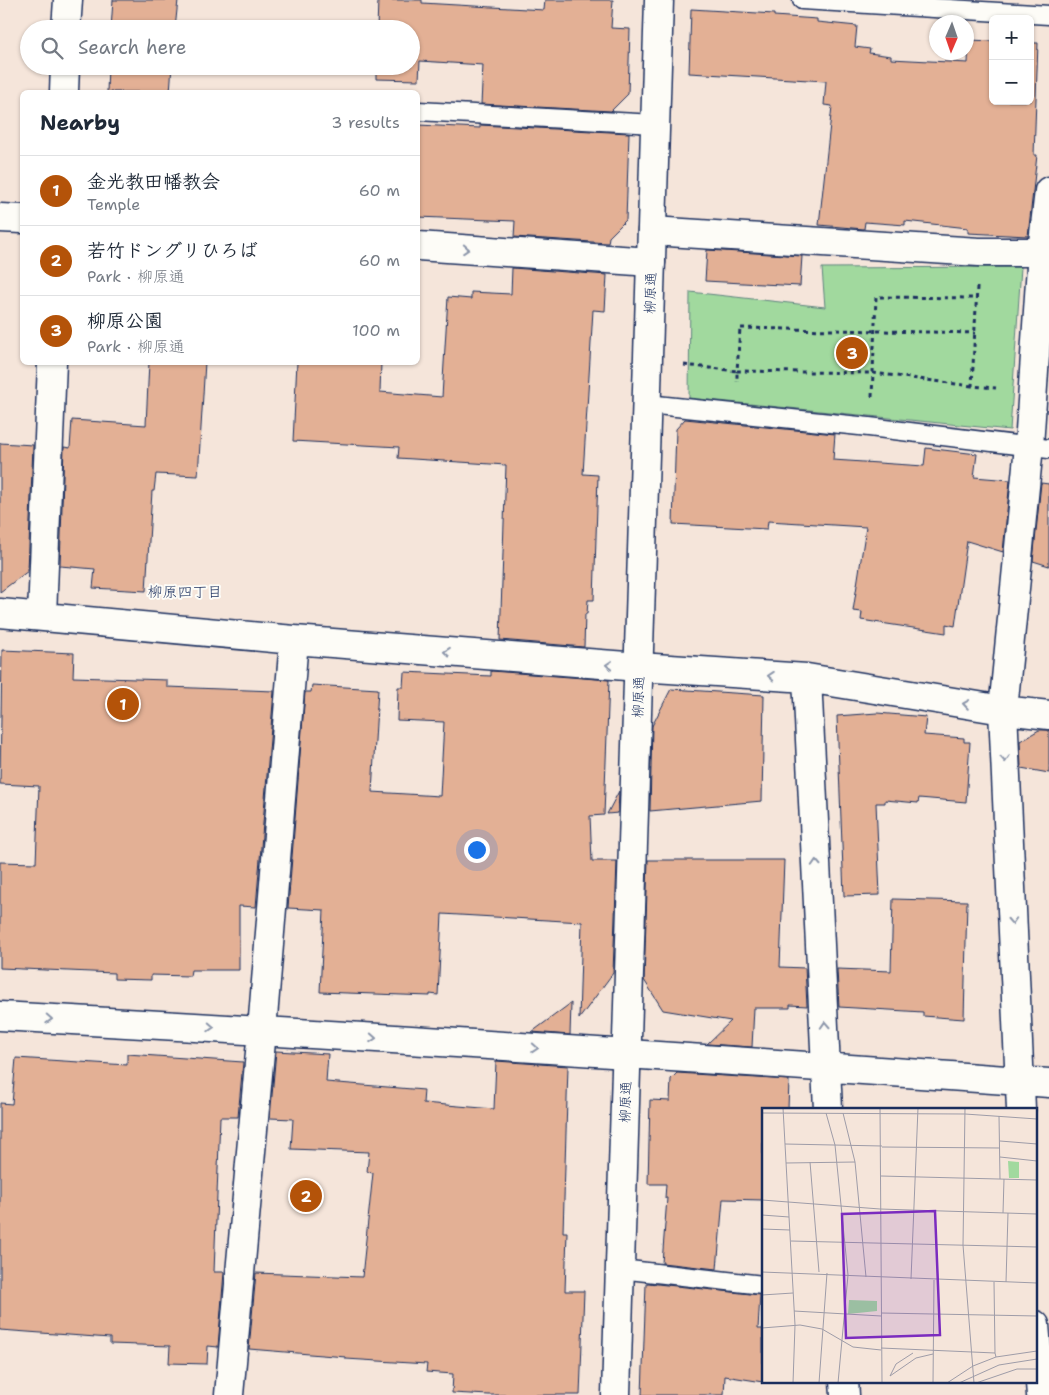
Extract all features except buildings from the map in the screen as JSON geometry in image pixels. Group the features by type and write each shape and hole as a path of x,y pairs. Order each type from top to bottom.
{"street":[{"path":"67,20 68,0"},
{"name":"柳原通","path":"616,1395 659,0"},
{"path":"64,90 65,75"},
{"path":"1021,1108 1003,710 1039,448 1034,391 1049,191"},
{"path":"0,218 20,219"},
{"path":"652,231 979,252 1045,252"},
{"path":"420,246 651,262"},
{"path":"42,616 52,365"},
{"path":"0,613 294,640 807,678 1003,710 1049,715"},
{"path":"229,1395 262,1030 294,640"},
{"path":"807,678 828,1108"},
{"path":"0,1016 262,1030 827,1066 1049,1083"},
{"path":"1036,1337 1041,1395"},
{"path":"844,1382 845,1395"}],"lane":[{"path":"802,0 1049,15"},
{"path":"420,111 656,124"},
{"path":"647,404 736,412 1039,448"},
{"path":"620,1269 762,1285"},
{"path":"1036,1316 1049,1317"}],"path":[{"path":"874,373 876,297 976,298"},
{"path":"972,386 975,318"},
{"path":"736,412 740,328 975,333"},
{"path":"648,361 737,371 874,373 972,386 1034,391"}],"green space":[{"path":"1021,267 1010,430 689,398 690,292 825,307 822,268"}],"place":[{"name":"柳原公園","path":"852,353"},
{"name":"金光教田幡教会","path":"123,704"},
{"name":"若竹ドングリひろば","path":"306,1196"}],"district":[{"name":"柳原四丁目","path":"185,592"}]}
